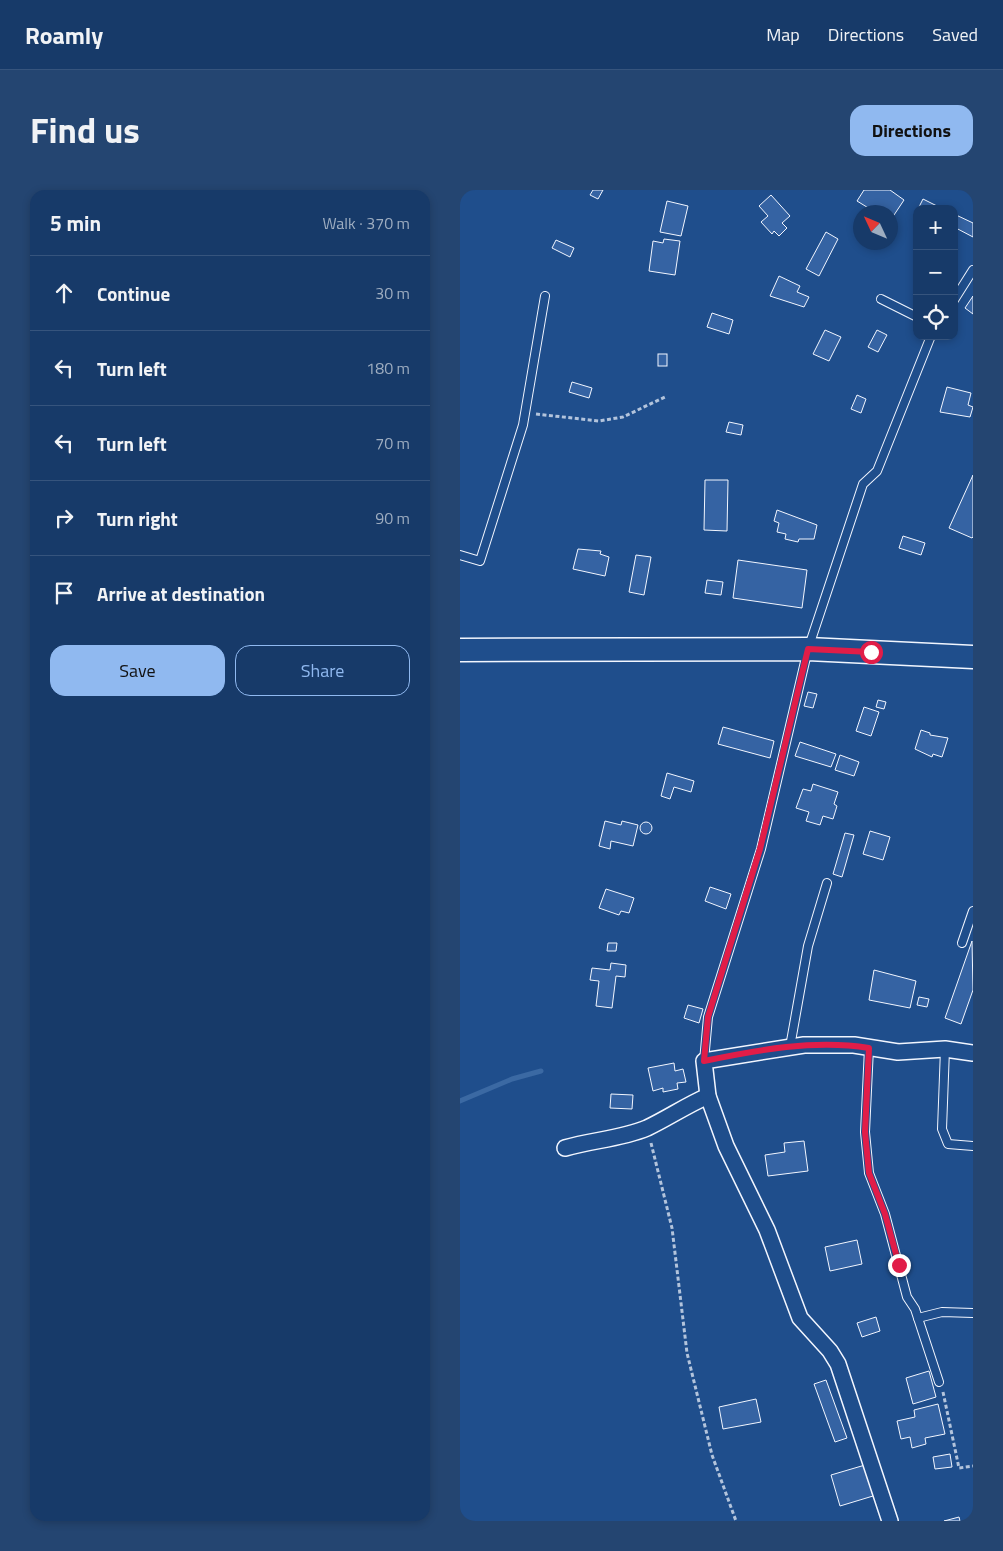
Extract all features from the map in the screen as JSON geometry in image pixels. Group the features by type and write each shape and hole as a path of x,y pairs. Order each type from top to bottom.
{"main road":[{"path":"460,650 808,649 973,657"}],"street":[{"path":"890,1521 838,1364 830,1351 800,1318 767,1230 726,1146 708,1096 704,1061 742,1053 804,1045 854,1045 898,1052 944,1049 973,1053"},
{"path":"565,1148 584,1142 618,1137 647,1128 684,1106 708,1096"}],"lane":[{"path":"957,295 973,270"},
{"path":"460,555 480,561 523,425 545,296"},
{"path":"881,299 913,315"},
{"path":"704,1061 708,1017 760,849 808,649 863,484 878,471 930,340"},
{"path":"790,1047 808,946 827,883"},
{"path":"962,943 973,911"},
{"path":"869,1048 865,1132 869,1173 885,1214 907,1297 915,1309 939,1382"},
{"path":"944,1049 942,1129 948,1144 973,1146"},
{"path":"918,1318 942,1312 973,1313"}],"path":[{"path":"525,412 562,418 600,421 623,417 667,396"},
{"path":"647,1128 672,1228 686,1353 712,1455 736,1521"},
{"path":"939,1382 947,1404 959,1468 973,1466"}],"building":[{"path":"593,190 603,190 598,199 590,195"},
{"path":"864,190 890,190 904,200 898,209 898,205 864,205 857,201"},
{"path":"771,195 790,216 782,223 787,228 779,236 774,231 772,234 761,222 768,216 759,206"},
{"path":"923,199 935,205 920,205"},
{"path":"667,201 688,206 681,236 660,232"},
{"path":"958,216 973,223 973,237 958,229"},
{"path":"826,232 838,239 819,276 806,269"},
{"path":"664,239 680,241 675,275 649,271 653,241 663,243"},
{"path":"556,240 574,248 570,257 552,248"},
{"path":"779,276 800,286 797,292 809,297 804,307 770,296"},
{"path":"973,296 973,314 965,308"},
{"path":"712,313 733,320 729,334 707,327"},
{"path":"825,330 841,337 829,361 813,354"},
{"path":"877,330 887,335 878,352 868,347"},
{"path":"658,354 667,354 667,366 658,366"},
{"path":"572,382 592,388 589,398 569,392"},
{"path":"947,387 971,393 968,405 973,407 970,417 940,412"},
{"path":"857,395 866,399 861,413 851,409"},
{"path":"729,422 743,425 741,435 726,432"},
{"path":"973,475 973,537 972,538 949,528"},
{"path":"705,480 728,480 727,531 704,530"},
{"path":"777,510 817,525 814,539 799,539 798,542 785,539 786,534 777,532 779,523 774,521"},
{"path":"903,536 925,543 921,555 899,548"},
{"path":"578,549 601,551 600,554 609,557 605,576 573,569"},
{"path":"636,555 651,557 644,595 629,592"},
{"path":"738,560 807,570 802,608 733,598"},
{"path":"707,580 723,582 721,595 705,593"},
{"path":"808,692 817,694 813,708 804,706"},
{"path":"878,700 886,702 884,709 876,707"},
{"path":"864,707 879,712 871,736 856,731"},
{"path":"723,727 774,741 770,758 718,744"},
{"path":"921,730 930,733 930,735 948,738 942,757 933,754 932,757 915,749"},
{"path":"800,742 836,754 831,767 795,756"},
{"path":"840,755 859,762 854,776 835,770"},
{"path":"667,773 694,781 691,792 674,787 670,799 661,796"},
{"path":"813,784 838,792 834,804 837,806 833,819 823,816 820,825 806,821 809,812 796,808 803,789 811,791"},
{"path":"605,821 621,825 622,821 638,825 633,846 611,841 610,849 599,846"},
{"path":"644,822 648,822 652,828 648,834 644,834 640,830 640,826"},
{"path":"870,831 890,837 883,860 863,854"},
{"path":"845,833 854,835 842,877 833,874"},
{"path":"710,887 731,894 726,909 705,901"},
{"path":"606,889 634,898 629,913 621,911 619,915 599,908"},
{"path":"972,941 973,990 961,1024 945,1018"},
{"path":"608,943 617,943 616,951 607,951"},
{"path":"611,963 626,965 625,977 616,976 612,1008 596,1006 599,981 590,980 592,968 610,970"},
{"path":"874,970 916,981 910,1008 869,1000"},
{"path":"919,997 929,999 927,1007 917,1005"},
{"path":"688,1005 703,1009 699,1023 684,1018"},
{"path":"674,1063 675,1071 683,1069 686,1082 677,1083 678,1089 663,1092 663,1088 653,1091 648,1068"},
{"path":"611,1094 633,1095 632,1109 610,1108"},
{"path":"804,1141 808,1171 768,1176 765,1155 785,1152 784,1143"},
{"path":"857,1240 862,1264 830,1271 825,1247"},
{"path":"876,1317 880,1331 862,1337 857,1323"},
{"path":"929,1371 936,1397 913,1404 906,1378"},
{"path":"826,1380 847,1438 835,1442 814,1384"},
{"path":"756,1399 761,1422 723,1429 719,1407"},
{"path":"938,1404 945,1434 925,1438 926,1444 912,1448 910,1437 901,1439 897,1421 915,1417 914,1410"},
{"path":"950,1454 952,1467 935,1469 933,1457"},
{"path":"865,1465 873,1496 840,1506 831,1475"},
{"path":"959,1517 960,1521 944,1521"}],"waterway":[{"path":"460,1101 512,1079 541,1071"}],"route":[{"path":"871,652 808,649 760,849 739,924 708,1017 704,1061 742,1053 804,1045 854,1045 869,1048 865,1132 869,1173 885,1214 899,1265"}]}
